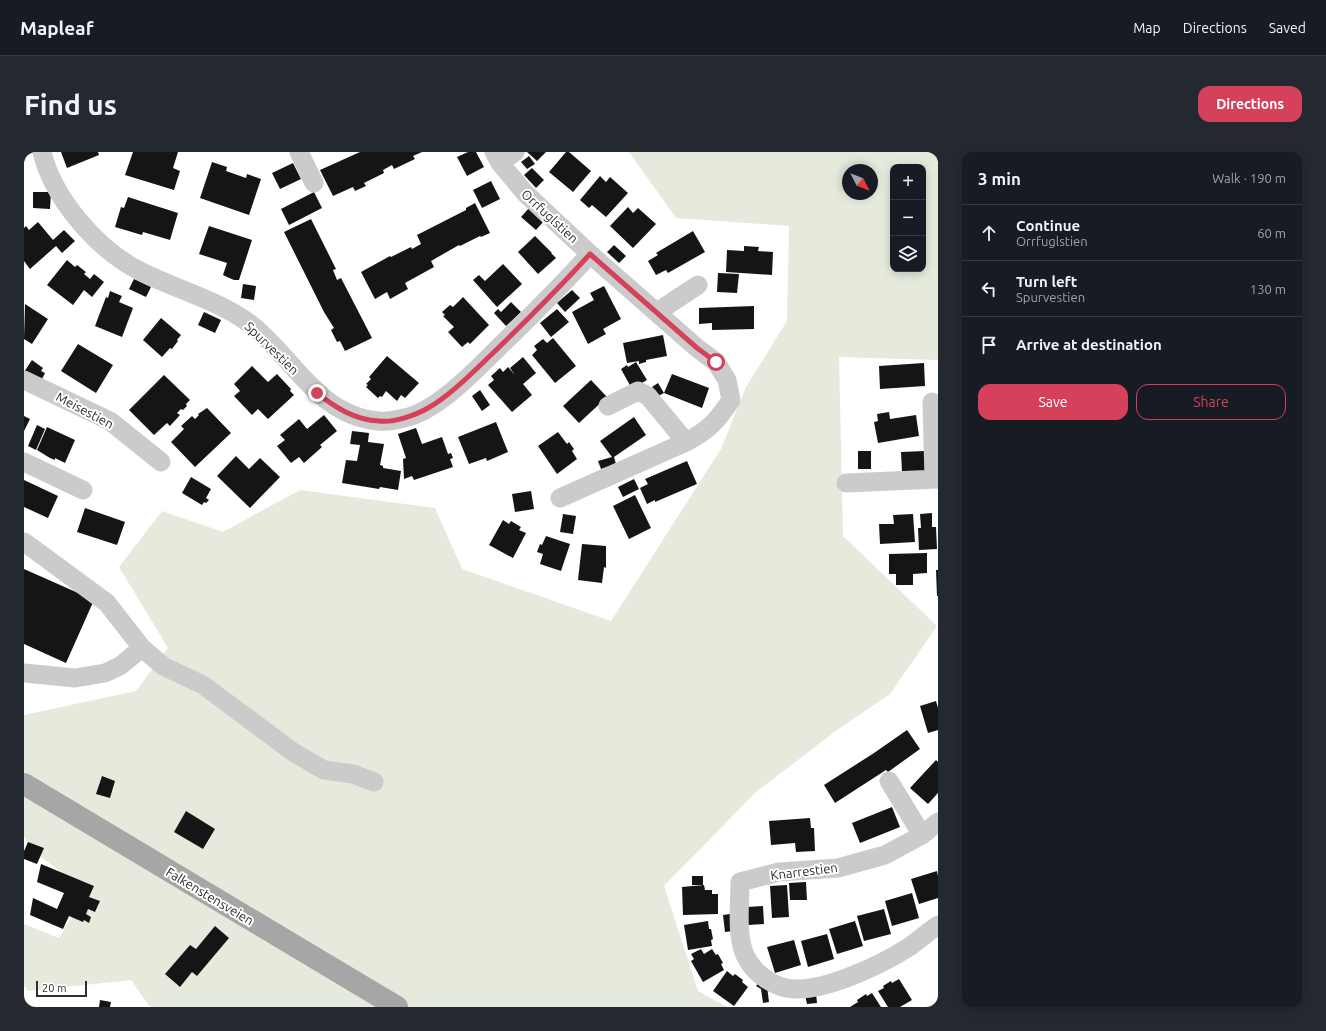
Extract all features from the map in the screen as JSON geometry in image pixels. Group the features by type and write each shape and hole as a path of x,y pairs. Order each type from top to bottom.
{"main road":[{"name":"Falkenstensveien","path":"24,784 397,1007"}],"street":[{"name":"Spurvestien","path":"42,152 45,164 68,209 108,250 137,270 231,312 250,324 317,393 337,408 356,417 381,422 407,418 429,408 447,394 477,368 545,302 590,254"},
{"path":"299,152 314,183"},
{"name":"Orrfuglstien","path":"503,156 525,193 590,254 697,348 716,362 727,380 731,400 721,416 704,432 686,442 560,498"},
{"path":"656,312 698,285"},
{"name":"Meisestien","path":"24,380 110,421 160,462"},
{"path":"608,406 638,391 648,396 686,442"},
{"path":"846,484 936,479 932,402"},
{"path":"24,462 83,490"},
{"path":"24,542 107,603 142,648 163,666 203,685 293,752 324,770 352,774 374,782"},
{"path":"24,673 76,678 105,673 120,666 142,648"},
{"path":"889,781 922,835"},
{"name":"Knarrestien","path":"938,822 922,835 885,855 859,863 838,868 779,872 740,882 741,943 745,955 755,969 778,986 794,989 810,988 838,981 876,965 908,947 938,925"}],"shaded area":[{"path":"629,152 938,152 938,360 839,357 843,536 937,626 890,694 837,730 755,793 664,886 698,991 727,1007 150,1007 131,980 28,991 24,986 24,924 59,938 87,892 32,850 24,836 24,715 136,691 168,648 119,567 162,511 223,532 300,490 435,508 462,569 611,621 721,449 746,387 787,321 789,226 676,218"}],"building":[{"path":"61,152 98,152 99,155 67,168"},
{"path":"133,152 178,152 173,168 180,171 174,190 125,175"},
{"path":"360,152 422,152 413,156 415,159 394,169 392,165 383,170 384,173 364,183 366,186 355,191 353,187 333,196 320,170"},
{"path":"468,152 476,152 484,167 467,176 457,157"},
{"path":"527,152 546,152 537,161"},
{"path":"566,152 569,152 591,171 573,192 549,172"},
{"path":"529,156 535,164 527,169 521,162"},
{"path":"212,162 227,167 226,171 246,178 247,174 261,179 249,215 200,198"},
{"path":"293,163 301,179 280,189 272,173"},
{"path":"532,168 544,180 536,188 524,175"},
{"path":"600,176 606,182 610,177 628,193 606,217 592,205 589,208 580,200"},
{"path":"491,181 500,199 482,208 473,190"},
{"path":"33,192 51,192 50,209 33,208"},
{"path":"314,192 322,208 289,225 281,209"},
{"path":"128,197 178,213 170,240 143,232 142,235 115,227 121,207 124,208"},
{"path":"475,203 490,233 481,237 480,236 460,246 459,245 431,261 434,267 405,283 408,289 390,299 387,292 375,299 361,272 390,256 391,257 411,247 412,249 421,244 417,235 466,210 466,208"},
{"path":"628,207 633,213 638,208 656,224 633,248 610,226"},
{"path":"529,208 544,221 536,230 521,217"},
{"path":"311,219 336,269 333,270 337,280 341,278 372,338 345,351 340,341 337,342 331,330 334,328 324,312 284,232"},
{"path":"38,222 53,240 64,230 75,241 62,253 56,246 30,269 24,261 24,228 26,226 29,230"},
{"path":"209,226 252,240 239,280 234,280 223,275 227,263 199,254"},
{"path":"693,231 705,252 668,273 666,270 656,275 648,261 658,255 656,253"},
{"path":"535,236 556,258 538,274 518,252"},
{"path":"614,245 626,256 619,263 607,252"},
{"path":"744,246 759,247 758,251 773,252 772,275 726,272 727,250 744,251"},
{"path":"67,260 75,267 77,265 86,272 84,274 90,279 94,274 104,282 92,297 84,290 73,305 47,285"},
{"path":"503,264 522,284 497,307 473,280 479,275 485,281"},
{"path":"718,273 739,274 737,293 717,292"},
{"path":"134,279 151,287 146,297 129,289"},
{"path":"243,284 256,286 254,300 241,298"},
{"path":"604,286 621,319 603,329 606,334 588,344 572,312 594,300 590,293"},
{"path":"572,290 580,298 565,312 557,303"},
{"path":"110,291 122,296 119,302 133,308 122,337 95,326 106,297 108,298"},
{"path":"463,297 489,325 470,344 468,342 462,347 448,332 454,327 443,316 445,315 442,312 450,305 453,307"},
{"path":"511,302 521,312 506,326 494,313 498,309 501,312"},
{"path":"25,304 48,319 32,344 24,339"},
{"path":"754,306 754,329 712,330 712,323 699,324 699,308"},
{"path":"557,309 569,322 551,337 540,323"},
{"path":"204,312 221,320 215,333 198,325"},
{"path":"161,318 181,335 172,349 170,348 162,357 143,340"},
{"path":"663,335 667,356 646,360 646,362 639,364 639,361 627,363 623,343"},
{"path":"553,338 576,366 555,383 532,355 537,350 534,346 543,339 547,343"},
{"path":"78,344 113,365 96,393 61,371"},
{"path":"387,356 419,383 405,398 401,395 397,401 386,391 382,397 380,396 378,398 366,387 368,385 366,384 371,379 369,377"},
{"path":"523,357 536,373 523,384 532,395 512,412 488,385 494,380 491,376 500,368 503,372 508,367 515,375 510,368"},
{"path":"32,360 43,368 41,371 45,373 41,381 24,372"},
{"path":"636,362 647,380 632,389 621,369"},
{"path":"924,363 925,386 880,389 879,366"},
{"path":"252,366 268,382 277,374 291,389 290,391 294,395 268,419 258,409 252,415 234,396 240,391 234,384"},
{"path":"672,374 709,388 702,408 664,393"},
{"path":"164,375 190,400 183,410 181,409 177,413 180,415 170,426 167,423 154,435 129,410"},
{"path":"591,380 607,397 579,423 563,406"},
{"path":"658,383 664,393 658,396 652,387"},
{"path":"480,390 490,405 482,411 472,396"},
{"path":"207,408 231,433 195,467 171,442 184,429 181,426 192,416 195,419 199,415 198,414"},
{"path":"889,412 890,419 916,415 919,436 878,443 874,422 878,421 877,414"},
{"path":"324,415 337,431 320,445 322,447 304,463 299,457 291,463 277,446 285,440 280,435 299,419 307,429"},
{"path":"24,416 30,419 24,431"},
{"path":"634,417 646,435 614,457 616,464 601,469 598,461 612,457 600,441"},
{"path":"496,422 508,452 487,461 486,458 469,464 458,437"},
{"path":"37,425 45,429 36,450 28,446"},
{"path":"47,427 75,440 65,463 55,458 55,460 50,458 37,450"},
{"path":"416,428 422,444 442,437 448,454 451,453 453,458 450,459 453,467 414,480 412,476 404,479 403,459 406,458 398,434"},
{"path":"352,431 369,433 368,442 384,444 380,465 383,466 383,468 401,471 398,490 380,487 379,489 342,483 346,460 357,461 360,445 350,444"},
{"path":"558,432 567,444 569,442 574,449 572,451 577,459 557,474 538,446"},
{"path":"858,451 871,451 871,469 858,469"},
{"path":"925,451 926,471 902,472 901,452"},
{"path":"236,456 249,469 260,458 280,477 250,508 217,476"},
{"path":"687,461 697,484 647,504 640,488 648,484 645,479"},
{"path":"191,477 211,489 206,498 209,500 206,503 204,502 202,505 182,493"},
{"path":"634,479 639,489 623,497 618,487"},
{"path":"24,480 58,496 48,518 24,507"},
{"path":"531,491 534,509 515,512 512,494"},
{"path":"635,495 651,528 629,539 613,506"},
{"path":"85,508 125,522 117,545 77,532"},
{"path":"932,513 932,527 936,527 937,549 919,550 918,528 921,528 920,514"},
{"path":"563,514 576,516 573,534 560,532"},
{"path":"913,514 915,542 880,544 879,524 894,524 893,515"},
{"path":"503,520 509,524 511,521 521,527 519,530 526,533 513,558 489,545"},
{"path":"546,536 570,544 561,571 540,564 543,554 537,552 540,544 542,545"},
{"path":"582,544 606,546 606,568 604,567 602,583 578,580"},
{"path":"927,553 927,573 913,574 913,585 896,585 896,574 889,574 889,554"},
{"path":"24,569 94,600 66,663 24,644"},
{"path":"936,570 938,570 938,596 937,596"},
{"path":"936,701 938,708 938,730 928,733 920,706"},
{"path":"907,730 920,749 888,772 886,770 835,803 824,785"},
{"path":"936,760 938,762 938,793 928,804 910,788"},
{"path":"102,776 115,781 110,798 96,794"},
{"path":"892,807 900,827 860,843 852,823"},
{"path":"186,811 215,829 203,849 174,832"},
{"path":"810,818 811,828 814,828 815,851 796,852 795,843 771,845 769,821"},
{"path":"28,842 44,848 37,864 24,859 24,851"},
{"path":"41,864 94,886 89,897 100,901 95,912 88,909 86,914 91,917 89,923 69,916 63,929 30,915 33,898 57,909 64,893 37,882"},
{"path":"937,871 938,898 919,904 911,879"},
{"path":"692,876 703,876 703,885 692,885"},
{"path":"806,882 807,900 790,900 789,883"},
{"path":"704,885 705,890 712,890 712,894 718,894 718,914 683,915 682,887"},
{"path":"787,885 789,917 772,918 770,886"},
{"path":"912,893 919,918 892,926 885,901"},
{"path":"763,906 764,924 748,925 747,907"},
{"path":"884,909 891,934 864,941 857,916"},
{"path":"730,914 733,931 725,932 723,915"},
{"path":"708,921 713,939 711,940 712,946 688,950 684,925"},
{"path":"855,921 863,946 837,954 829,929"},
{"path":"215,926 229,938 197,976 192,972 180,987 165,974 190,945 196,949"},
{"path":"827,934 834,959 808,967 801,941"},
{"path":"794,940 801,965 775,973 767,947"},
{"path":"701,949 704,954 712,949 716,955 718,954 723,963 721,964 724,970 703,982 691,961 694,959 691,954"},
{"path":"727,971 733,976 735,974 743,980 742,982 748,987 734,1006 713,991"},
{"path":"899,979 912,1000 900,1007 888,1007 878,991 884,988 883,986 891,981 892,983"},
{"path":"760,981 767,986 769,1002 763,1003 761,989 756,986"},
{"path":"816,993 817,1003 807,1004 805,995"},
{"path":"872,993 881,1007 850,1007 866,994 867,996"},
{"path":"100,1000 111,1002 110,1007 99,1007"}],"route":[{"path":"317,393 337,408 356,417 381,422 407,418 429,408 477,368 545,302 590,254 697,348 716,362"}]}
